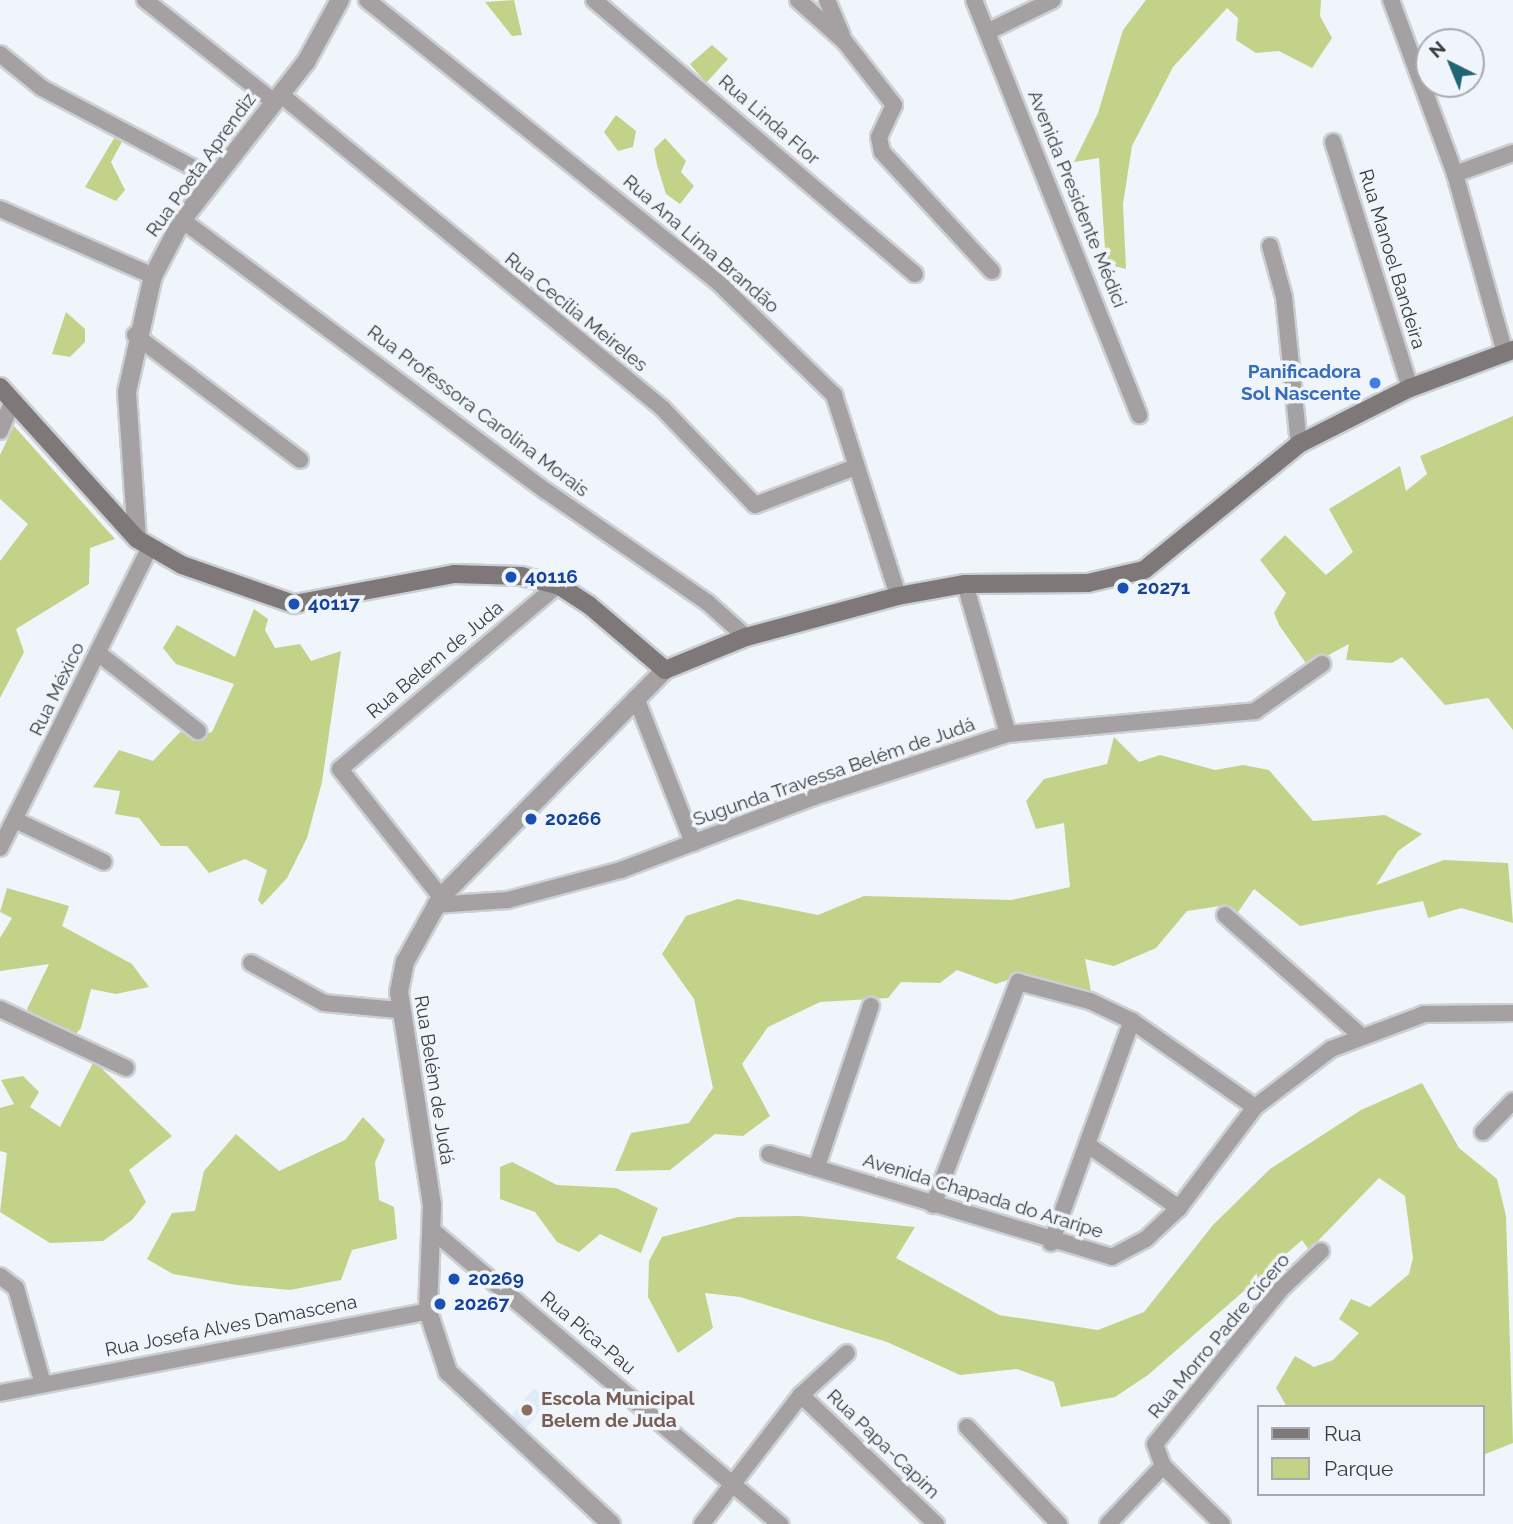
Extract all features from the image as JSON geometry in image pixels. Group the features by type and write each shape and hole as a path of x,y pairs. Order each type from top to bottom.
{"main road":[{"path":"0,387 143,543 214,579 294,604 454,573 493,573 558,585 665,670 746,637 898,596 965,584 1088,583 1144,570 1299,444 1410,388 1509,351"}],"street":[{"name":"Rua Cecília Meireles","path":"145,0 276,97 663,409 755,505 853,468"},
{"name":"Rua Poeta Aprendiz","path":"143,543 127,421 135,335 153,276 182,220 331,25 340,0"},
{"name":"Rua Ana Lima Brandão","path":"367,0 517,115 803,362 843,409 853,468 898,596"},
{"name":"Rua Linda Flor","path":"594,0 915,274"},
{"path":"797,0 845,42 895,109 879,137 883,152 992,271"},
{"path":"827,0 845,42"},
{"name":"Avenida Presidente Médici","path":"974,0 1139,415"},
{"path":"986,32 1053,0"},
{"path":"1391,0 1454,174 1509,351"},
{"path":"0,54 41,88 214,178"},
{"name":"Rua Manoel Bandeira","path":"1333,142 1410,388"},
{"path":"1454,174 1513,153"},
{"path":"0,209 153,276"},
{"name":"Rua Professora Carolina Morais","path":"182,220 546,491 707,602 746,637"},
{"path":"1270,246 1284,297 1299,444"},
{"path":"135,335 300,460"},
{"path":"0,431 12,403"},
{"name":"Rua México","path":"0,848 98,653 143,543"},
{"path":"965,584 1008,734"},
{"name":"Rua Belem de Juda","path":"438,901 340,769 558,585"},
{"path":"98,653 198,731"},
{"name":"Sugunda Travessa Belém de Judá","path":"438,901 519,897 693,843 1008,734 1240,715 1322,664"},
{"name":"Rua Belém de Judá","path":"611,1524 455,1383 428,1311 432,1230 398,1010 405,962 438,901 665,670"},
{"path":"636,698 693,843"},
{"path":"15,820 104,862"},
{"path":"1225,915 1360,1035"},
{"path":"251,963 324,1003 398,1010"},
{"path":"933,1205 1009,995 1018,982 1031,982 1132,1021 1255,1107"},
{"path":"817,1166 871,1006"},
{"path":"0,1009 126,1068"},
{"name":"Avenida Chapada do Araripe","path":"769,1154 817,1166 1051,1243 1120,1254 1179,1208 1255,1107 1331,1049 1360,1035 1424,1014 1513,1013"},
{"path":"1051,1243 1132,1021"},
{"path":"1483,1132 1513,1101"},
{"path":"1088,1145 1179,1208"},
{"name":"Rua Pica-Pau","path":"432,1230 780,1524"},
{"name":"Rua Morro Padre Cícero","path":"1163,1466 1155,1451 1281,1289 1321,1251"},
{"path":"0,1276 16,1288 43,1384"},
{"name":"Rua Josefa Alves Damascena","path":"0,1392 428,1311"},
{"name":"Rua Papa-Capim","path":"702,1524 731,1482 801,1395 847,1353"},
{"name":"Rua Papa-Capim","path":"801,1395 936,1524"},
{"path":"968,1427 1059,1524"},
{"path":"1108,1524 1163,1466 1222,1524"}],"shaded area":[{"name":"Escola Municipal Belem de Juda","path":"534,1388 549,1400 521,1434 506,1422"}],"green space":[{"path":"514,0 522,35 512,36 485,2"},
{"path":"1146,0 1321,0 1320,16 1332,38 1312,68 1279,51 1256,53 1236,40 1238,18 1227,8 1173,67 1132,146 1123,204 1126,269 1106,264 1099,158 1074,162 1098,113 1123,30"},
{"path":"712,45 728,59 706,83 690,64"},
{"path":"616,115 636,131 633,147 618,151 604,132"},
{"path":"119,130 143,141 122,142 111,162 125,190 116,201 85,187"},
{"path":"665,138 686,161 681,172 694,186 680,204 666,194 657,165 654,149"},
{"path":"66,312 85,329 85,342 70,357 52,354"},
{"path":"1513,416 1513,730 1488,698 1445,705 1402,657 1392,663 1346,660 1349,644 1308,666 1279,625 1274,613 1286,593 1260,560 1285,535 1326,575 1353,552 1329,509 1400,466 1406,491 1427,474 1420,456"},
{"path":"14,426 115,539 90,548 89,584 16,629 24,652 0,698 0,561 28,524 0,499 0,455"},
{"path":"254,609 268,619 265,630 275,648 300,644 311,661 341,651 322,782 307,838 287,878 262,905 258,900 267,870 245,859 209,873 187,846 161,846 139,818 115,814 120,791 93,787 119,750 153,761 180,732 193,737 212,732 234,684 176,664 163,648 177,625 235,657"},
{"path":"1114,737 1139,762 1160,755 1215,770 1243,765 1269,770 1313,821 1385,815 1422,834 1398,851 1376,885 1444,860 1508,863 1513,923 1461,908 1428,918 1423,901 1300,926 1254,889 1236,915 1220,906 1187,911 1156,948 1114,966 1085,959 1091,991 1019,976 996,984 957,970 940,983 901,982 888,998 820,1002 768,1027 742,1064 770,1116 743,1136 715,1134 670,1170 615,1171 631,1133 689,1123 713,1088 694,999 662,954 686,916 738,899 818,915 864,896 1011,900 1070,887 1064,823 1036,829 1026,801 1044,779 1107,764"},
{"path":"7,888 69,906 62,926 132,964 149,987 116,994 91,989 81,1028 63,1048 27,1009 49,964 0,971 0,938 12,918 0,912"},
{"path":"94,1061 172,1136 129,1170 146,1202 132,1220 103,1241 50,1243 0,1212 7,1153 0,1151 0,1108 14,1104 1,1080 23,1076 39,1092 30,1107 60,1127"},
{"path":"1422,1083 1459,1148 1497,1179 1506,1216 1513,1443 1485,1454 1485,1405 1286,1405 1276,1388 1295,1356 1314,1367 1333,1360 1359,1333 1339,1319 1351,1299 1370,1307 1409,1274 1413,1258 1405,1196 1379,1178 1309,1250 1302,1240 1148,1375 1115,1397 1061,1407 1054,1382 1017,1369 960,1375 887,1342 740,1297 705,1293 713,1328 678,1353 648,1297 649,1261 662,1237 738,1217 800,1216 915,1227 896,1258 999,1315 1098,1330 1144,1312 1213,1225 1270,1169 1361,1110"},
{"path":"363,1117 385,1140 375,1162 379,1200 394,1207 397,1239 352,1250 341,1280 290,1290 237,1285 173,1274 147,1259 172,1213 195,1211 204,1171 236,1134 279,1171 345,1140"},
{"path":"512,1162 557,1185 616,1188 658,1208 641,1253 600,1234 579,1252 557,1242 535,1212 500,1199 500,1167"}],"place":[{"name":"Panificadora Sol Nascente","path":"1375,383"},
{"name":"40116","path":"511,577"},
{"name":"20271","path":"1123,588"},
{"name":"40117","path":"294,604"},
{"name":"20266","path":"531,819"},
{"name":"20269","path":"454,1279"},
{"name":"20267","path":"440,1304"},
{"name":"Escola Municipal Belem de Juda","path":"527,1410"}]}
